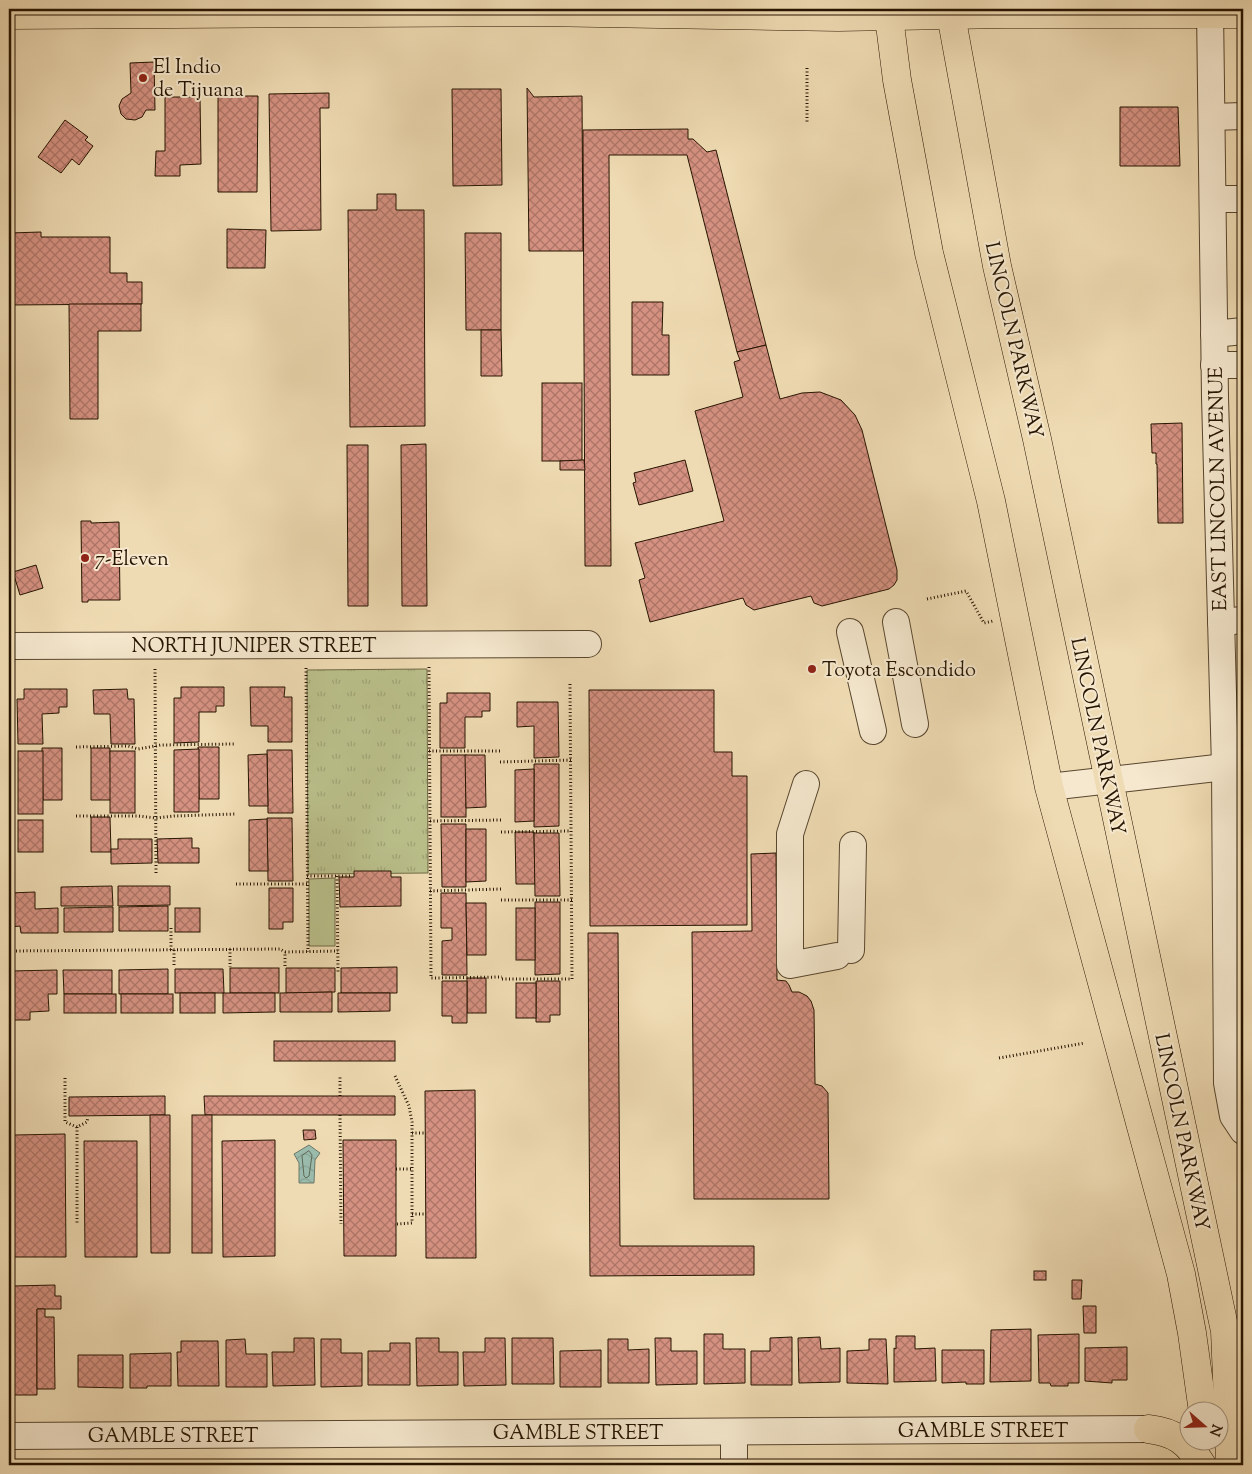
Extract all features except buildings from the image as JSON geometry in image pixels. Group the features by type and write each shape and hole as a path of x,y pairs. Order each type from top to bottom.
{"main road":[{"path":"9,15 424,11 1210,12 1243,14"},
{"name":"LINCOLN PARKWAY","path":"950,12 997,266 1037,439 1225,1331 1229,1465"},
{"name":"LINCOLN PARKWAY","path":"888,13 897,80 929,253 991,500 1050,787 1181,1274 1202,1402"},
{"path":"1148,1429 1161,1430 1181,1440 1188,1445 1202,1465"},
{"path":"1206,1452 1208,1465"}],"street":[{"name":"EAST LINCOLN AVENUE","path":"1210,12 1214,199 1214,365 1232,621 1225,767 1227,1082 1233,1116 1243,1131"},
{"path":"1212,117 1243,116"},
{"path":"1214,199 1243,199"},
{"path":"1214,334 1243,331"},
{"path":"1214,365 1243,365"},
{"path":"896,622 915,724"},
{"path":"850,632 873,731"},
{"name":"NORTH JUNIPER STREET","path":"9,646 588,644"},
{"path":"1050,787 1225,767"},
{"path":"806,784 790,834 790,965 844,953 853,845"},
{"name":"GAMBLE STREET","path":"9,1436 1148,1429"},
{"path":"734,1432 734,1465"}],"path":[{"path":"807,68 807,122"},
{"path":"927,599 966,591 984,622 993,621"},
{"path":"429,666 431,978 572,979 570,683"},
{"path":"306,667 308,952"},
{"path":"155,668 156,874"},
{"path":"76,748 128,746 138,749 156,746 234,744"},
{"path":"429,752 500,750"},
{"path":"500,762 571,760"},
{"path":"9,814 15,814"},
{"path":"76,816 138,816 156,818 235,814"},
{"path":"430,821 500,820"},
{"path":"501,832 571,831"},
{"path":"307,876 352,876"},
{"path":"337,876 338,972"},
{"path":"236,884 307,884"},
{"path":"430,891 501,889"},
{"path":"501,900 572,900"},
{"path":"171,927 174,966"},
{"path":"230,949 230,967"},
{"path":"9,951 280,949 285,952 338,951"},
{"path":"285,952 285,966"},
{"path":"999,1058 1085,1043"},
{"path":"340,1076 340,1096"},
{"path":"395,1076 409,1106 412,1133 412,1223 396,1224"},
{"path":"65,1078 65,1122 77,1128"},
{"path":"340,1115 341,1224"},
{"path":"77,1128 87,1122 88,1117"},
{"path":"77,1128 77,1225"},
{"path":"412,1133 426,1133"},
{"path":"9,1167 14,1167"},
{"path":"396,1169 412,1169"},
{"path":"412,1214 426,1214"},
{"path":"9,1224 14,1224"}],"green space":[{"path":"427,669 428,873 308,874 307,670"},
{"path":"335,878 335,946 309,946 309,879"}],"water":[{"path":"309,1145 320,1153 315,1160 314,1183 299,1183 299,1163 294,1154"}],"place":[{"name":"El Indio de Tijuana","path":"143,78"},
{"name":"7-Eleven","path":"85,558"},
{"name":"Toyota Escondido","path":"812,669"}]}
